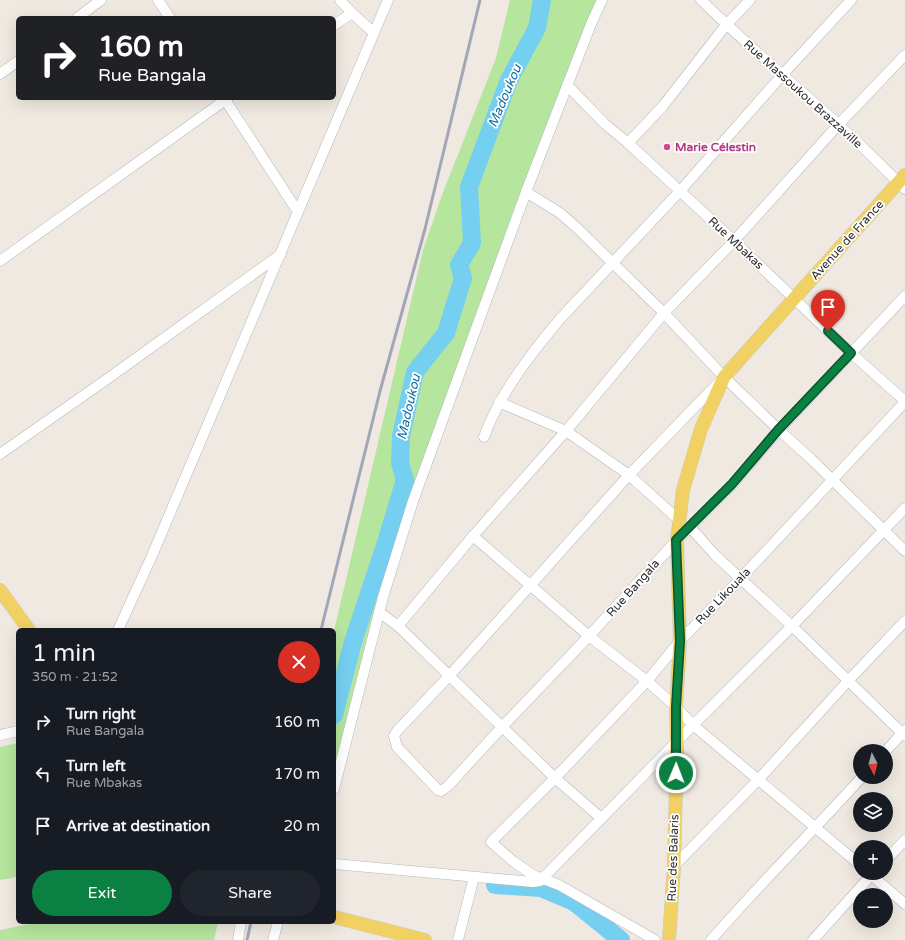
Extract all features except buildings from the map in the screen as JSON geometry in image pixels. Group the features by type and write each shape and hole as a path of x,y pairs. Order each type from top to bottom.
{"main road":[{"name":"Avenue de France","path":"724,377 794,298 903,182"},
{"name":"Rue des Balaris","path":"670,940 674,866 677,742 676,707 680,641 676,540 683,490 701,429 724,377"},
{"path":"0,590 28,628"},
{"path":"336,918 425,940"}],"street":[{"path":"80,16 101,0"},
{"path":"158,0 169,16"},
{"path":"340,0 352,14 374,33"},
{"path":"119,628 151,558 388,0"},
{"path":"336,781 379,612 418,487 526,192 567,85 602,0"},
{"name":"Rue Massoukou Brazzaville","path":"701,0 755,52 783,74 903,182"},
{"path":"628,143 662,106 726,24 750,0"},
{"path":"484,437 492,415 544,338 680,191 783,74 851,0"},
{"path":"336,25 352,14"},
{"path":"398,626 473,536 566,431 664,313 734,241 838,125 905,55"},
{"path":"0,74 16,62"},
{"name":"Rue Mbakas","path":"567,85 605,124 680,191 851,353 905,401"},
{"path":"0,261 224,100"},
{"path":"226,100 298,212"},
{"path":"526,192 560,213 664,313 724,377 778,430 810,458 905,551"},
{"path":"0,454 281,254"},
{"name":"Rue Bangala","path":"450,675 394,736 397,747 434,787 441,791 448,786 503,726 590,636 676,540 732,484 778,430 905,296"},
{"path":"450,675 628,475 724,377"},
{"name":"Rue Likouala","path":"542,879 526,870 491,842 555,778 647,680 680,641 741,578 905,401"},
{"path":"500,402 566,431 628,475 679,520"},
{"path":"336,864 533,882 540,881 792,626 905,508"},
{"path":"690,527 716,556 904,733 893,744"},
{"path":"473,536 590,636 647,680 693,725 853,859"},
{"path":"379,612 398,626 555,778 601,818"},
{"path":"674,866 758,780 905,621"},
{"path":"0,735 16,731"},
{"path":"711,940 751,895 815,829 856,784"},
{"path":"893,853 905,840"},
{"path":"458,940 474,877"},
{"path":"542,879 559,885 655,940"},
{"path":"813,940 866,880"},
{"path":"878,880 905,904"},
{"path":"238,940 241,924"},
{"path":"273,940 277,924"}],"green space":[{"path":"510,0 600,0 401,538 336,776 336,628 335,628 423,250 442,195 496,58"},
{"path":"16,743 16,877 0,880 0,747"},
{"path":"29,924 218,924 214,940 0,940 0,930"}],"waterway":[{"name":"Madoukou","path":"336,707 353,642 405,480 400,463 401,436 415,372 446,333 463,278 459,265 472,243 469,187 509,80 537,28 542,0"},
{"name":"Madoukou","path":"495,885 541,888 574,902 621,940"}],"railway":[{"path":"321,628 380,391 425,229 480,0"},
{"path":"247,940 251,924"}],"place":[{"name":"Marie Célestin","path":"667,147"}],"route":[{"path":"676,773 676,707 680,641 676,540 732,484 778,430 851,353 828,331"}]}
